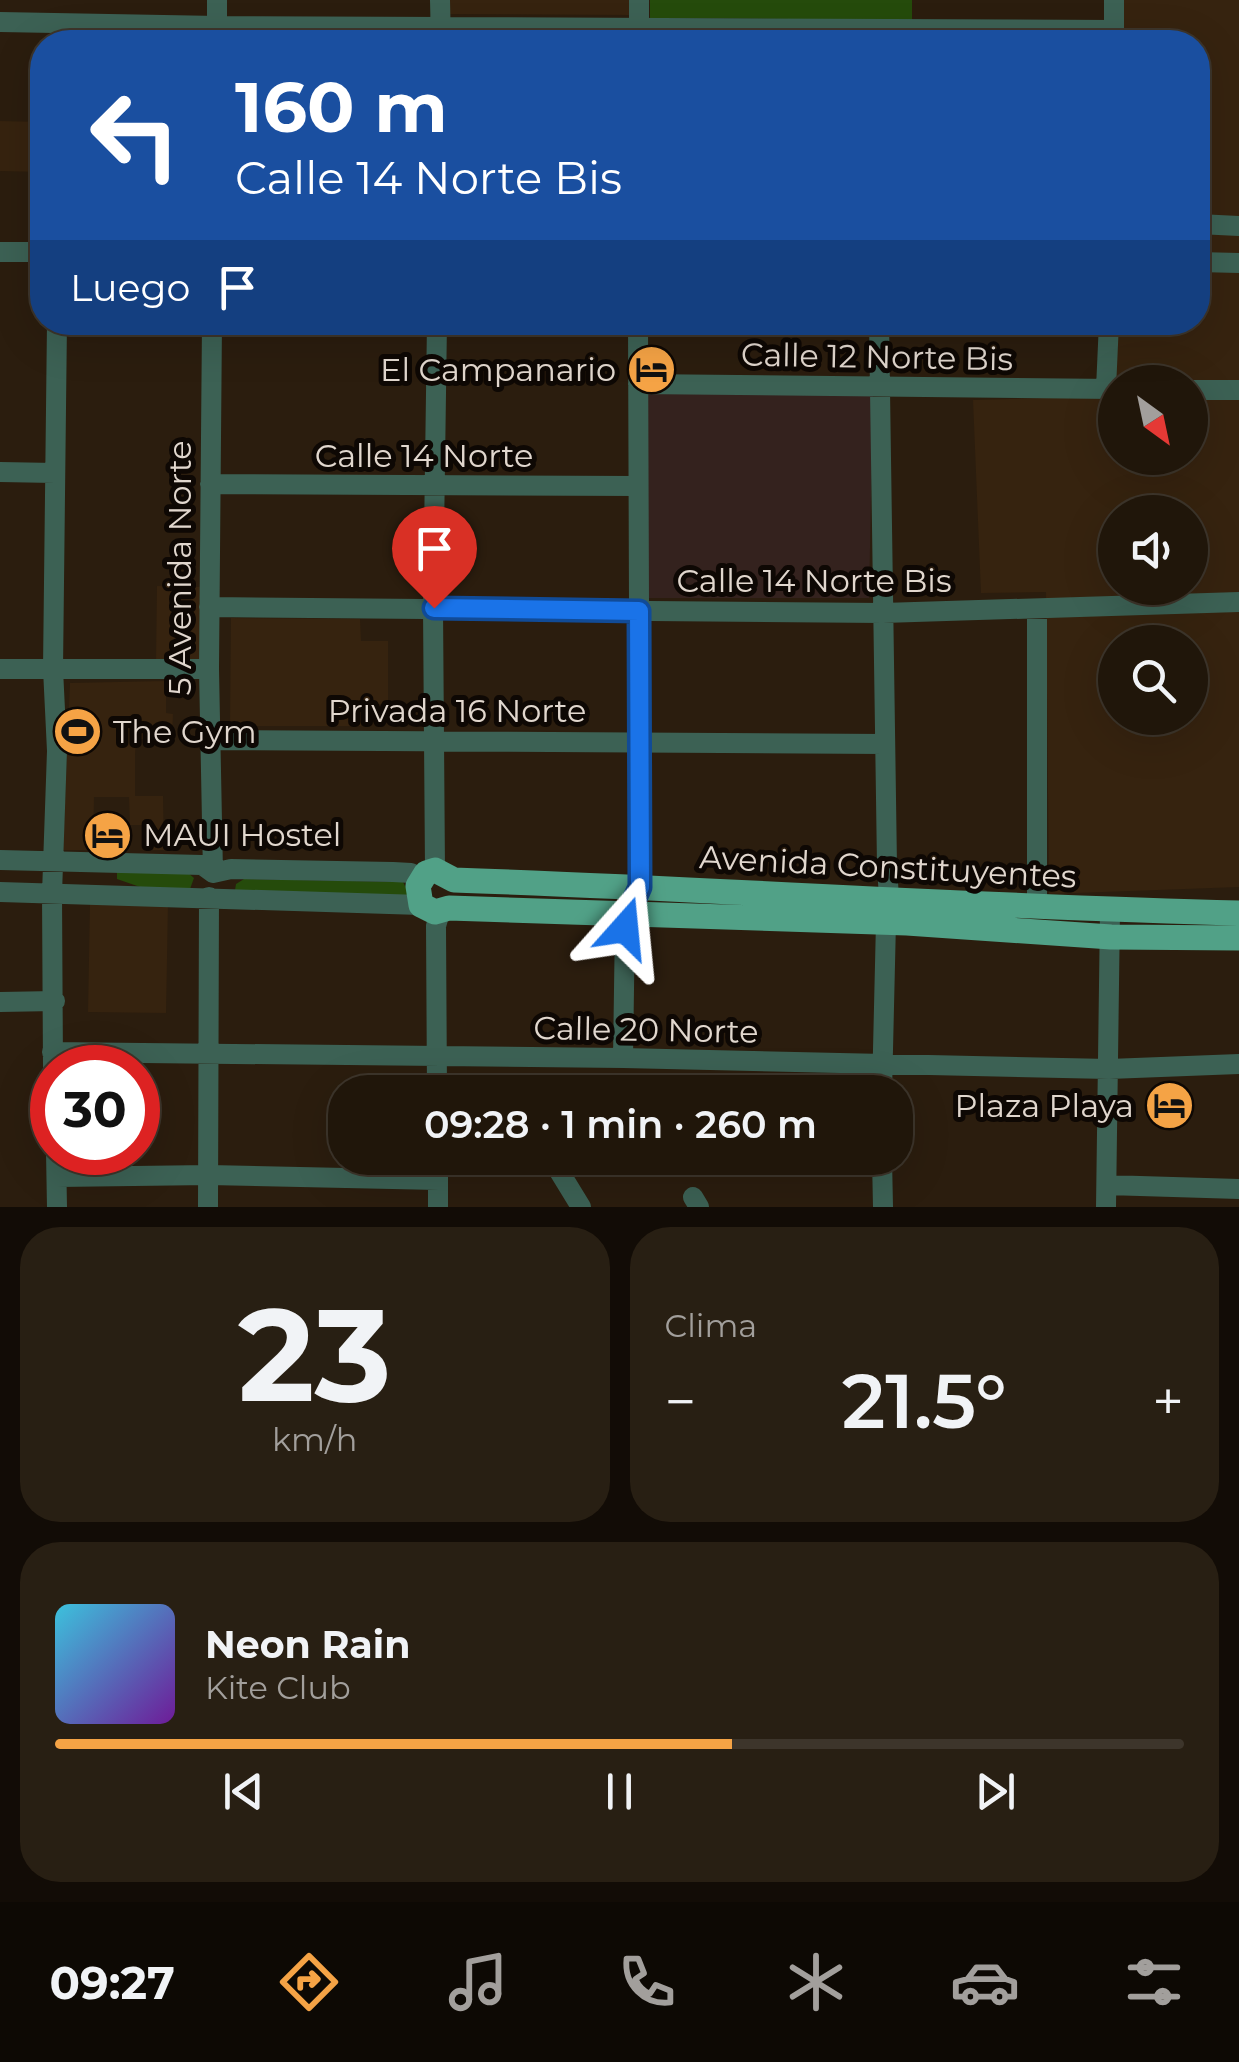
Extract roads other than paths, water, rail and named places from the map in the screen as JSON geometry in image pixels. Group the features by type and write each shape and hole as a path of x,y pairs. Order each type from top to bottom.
{"main road":[{"name":"Avenida Constituyentes","path":"428,874 454,880 640,887 888,910 1110,924 1239,938"},
{"path":"428,874 418,886 430,908"},
{"name":"Avenida Constituyentes","path":"430,908 628,914 1038,908 1110,924 1239,913"}],"street":[{"path":"218,0 218,30"},
{"path":"440,0 441,30"},
{"path":"639,0 639,30"},
{"path":"1114,0 1114,30"},
{"path":"0,22 45,30"},
{"path":"1210,225 1239,226"},
{"path":"0,252 30,252"},
{"path":"1210,262 1239,263"},
{"path":"53,1045 52,894 58,751 54,669 56,335"},
{"name":"5 Avenida Norte","path":"209,897 219,893 223,886 222,879 213,873 209,740 212,335"},
{"path":"428,874 436,742 437,335"},
{"path":"624,1058 625,920 640,887 638,335"},
{"path":"880,335 888,910 882,1075"},
{"path":"1109,335 1110,365"},
{"name":"Calle 12 Norte Bis","path":"638,384 1098,389"},
{"path":"1208,390 1239,390"},
{"path":"0,472 55,473"},
{"name":"Calle 14 Norte","path":"210,484 637,486"},
{"name":"Calle 14 Norte Bis","path":"209,607 883,613 1239,602"},
{"path":"1037,610 1038,908"},
{"path":"0,669 209,669"},
{"name":"Privada 16 Norte","path":"209,740 885,744"},
{"name":"Avenida Constituyentes","path":"0,860 202,866 213,873 231,868 428,874"},
{"name":"Avenida Constituyentes","path":"0,892 430,908"},
{"path":"208,1207 209,897"},
{"path":"430,908 436,926 429,1056 433,1075"},
{"path":"1106,1207 1110,924"},
{"path":"0,1002 55,1000"},
{"name":"Calle 20 Norte","path":"160,1056 624,1058 1109,1069 1239,1064"},
{"path":"57,1207 58,1177 209,1175 438,1180"},
{"path":"438,1175 438,1207"},
{"path":"561,1175 581,1207"},
{"path":"882,1175 882,1207"},
{"path":"1107,1185 1239,1189"}],"place":[{"name":"El Campanario","path":"651,370"},
{"name":"The Gym","path":"78,732"},
{"name":"MAUI Hostel","path":"108,835"},
{"name":"Plaza Playa","path":"1169,1106"}]}
